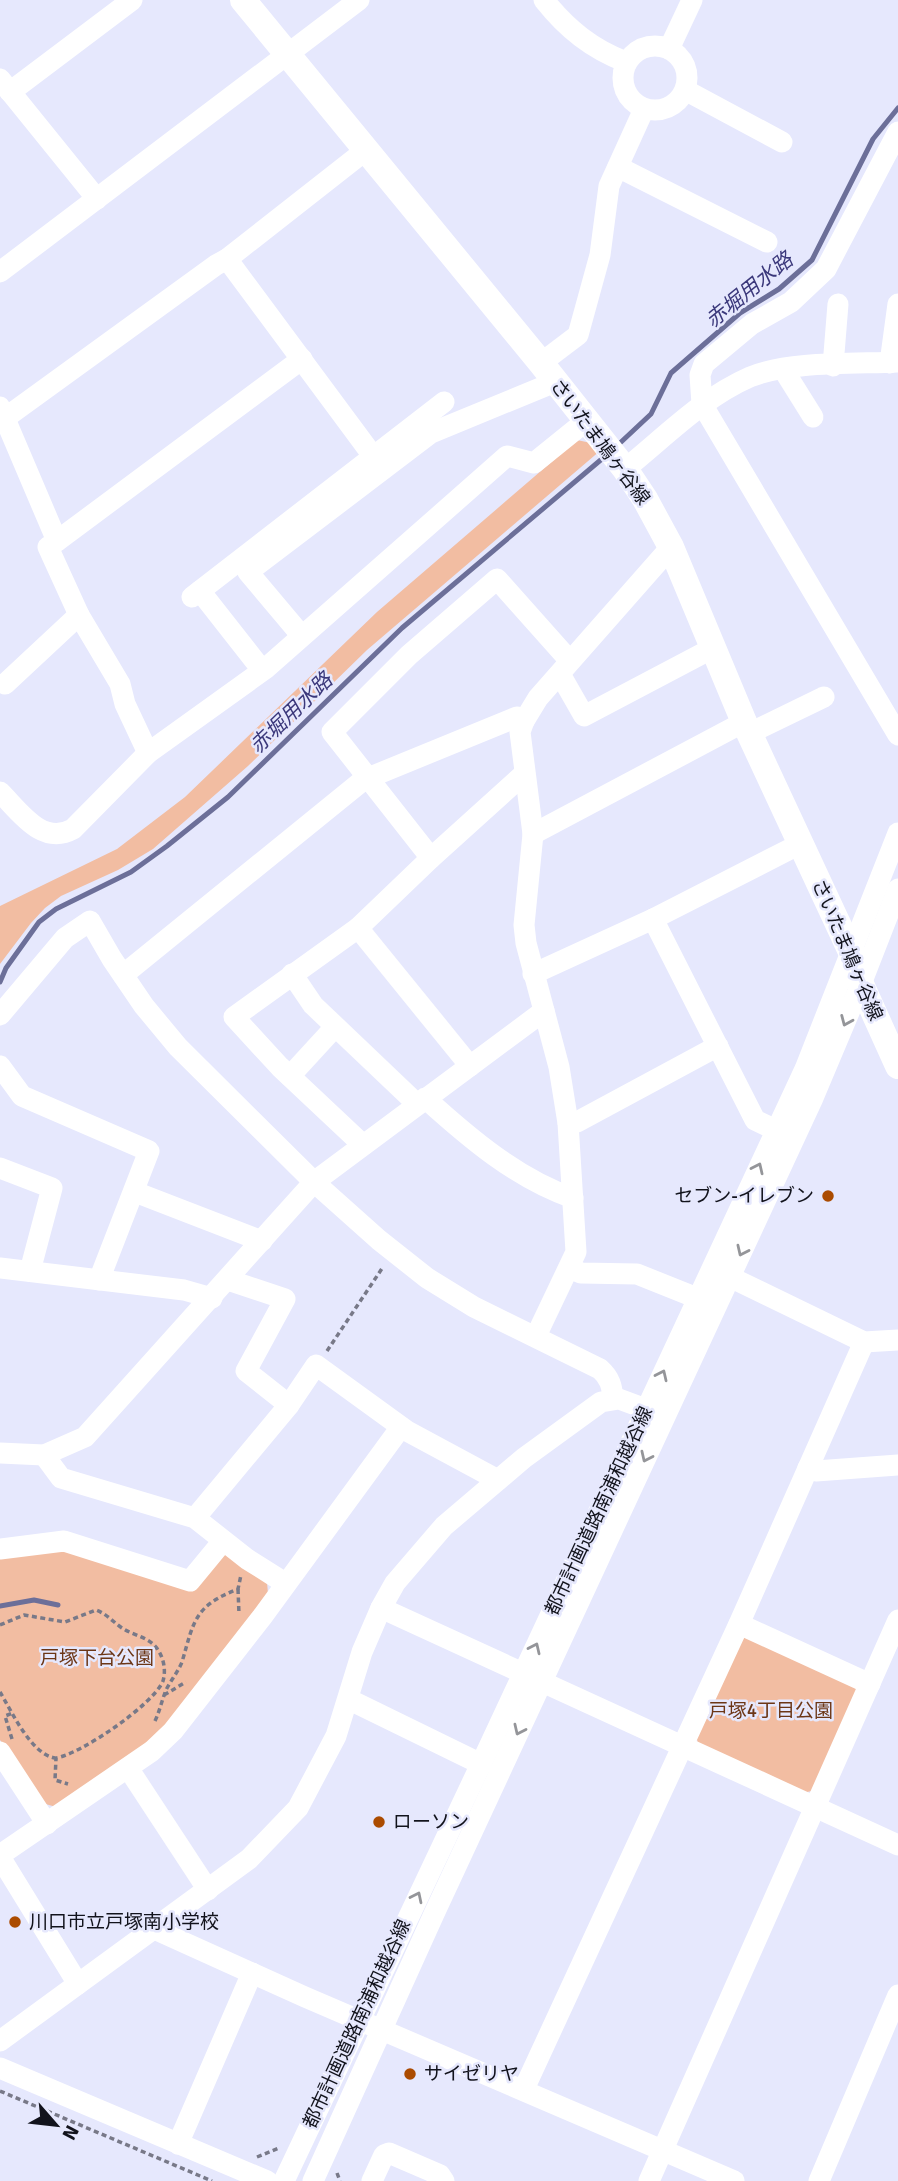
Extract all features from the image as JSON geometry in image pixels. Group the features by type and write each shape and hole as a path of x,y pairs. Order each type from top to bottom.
{"main road":[{"name":"さいたま鳩ヶ谷線","path":"243,0 625,469 671,547 747,727 852,954 861,984 895,1052"}],"street":[{"path":"97,198 5,85 132,0"},
{"path":"0,272 359,0"},
{"path":"544,0 575,34 626,62"},
{"path":"669,49 692,0"},
{"path":"661,46 669,49 685,66 685,90 675,103 668,107 644,109 631,100 623,86 623,69 626,62 645,47 661,46"},
{"path":"685,90 782,142"},
{"path":"301,635 248,572 430,433 548,373 578,335 600,255 608,189 644,109"},
{"path":"898,132 888,174 826,269 791,302 752,324 704,364 700,375 702,404 898,735"},
{"path":"57,541 2,413 227,259 366,150"},
{"path":"618,167 767,242"},
{"path":"227,259 373,456"},
{"path":"833,366 838,304"},
{"path":"625,469 702,404 751,377 783,369 894,362 898,304"},
{"path":"148,753 125,704 120,684 79,615 48,547 302,359"},
{"path":"783,369 813,417"},
{"path":"262,670 196,594 444,402"},
{"path":"0,792 21,817 46,832 62,835 73,829 148,753 262,670 507,456 534,463 586,421"},
{"path":"536,1336 576,1252 568,1124 559,1067 533,974 524,925 533,834 520,732 538,698 671,547"},
{"path":"431,858 332,732 409,656 497,579 565,667 584,716 713,648"},
{"path":"5,684 79,615"},
{"path":"533,834 747,727 824,697"},
{"path":"122,975 367,778 517,718 524,721"},
{"path":"363,1145 290,1076 234,1017 358,928 524,774"},
{"name":"都市計画道路南浦和越谷線","path":"313,2181 382,2029 646,1409 805,1069 898,833"},
{"path":"533,974 653,919 800,844"},
{"name":"都市計画道路南浦和越谷線","path":"284,2181 481,1765 533,1677 730,1277 807,1110 898,890"},
{"path":"653,919 755,1120 776,1130"},
{"path":"0,1015 65,938 90,921 122,975 178,1047 314,1182 427,1278 474,1307 600,1369 608,1376 613,1399"},
{"path":"358,928 470,1066"},
{"path":"292,974 313,1005 335,1027 421,1101 521,1172 573,1198"},
{"path":"0,1452 44,1455 85,1437 314,1182 544,1011"},
{"path":"290,1076 335,1027"},
{"path":"568,1124 577,1122 718,1046"},
{"path":"0,1066 22,1096 149,1151 99,1280"},
{"path":"0,1168 52,1188 30,1270"},
{"path":"135,1192 262,1241"},
{"path":"0,1268 184,1290 212,1298"},
{"path":"569,1268 581,1273 637,1274 697,1298"},
{"path":"730,1277 864,1342 898,1340"},
{"path":"228,1280 285,1299 246,1371 289,1405"},
{"path":"524,2089 739,1624 864,1342"},
{"path":"195,1518 289,1405 316,1365 401,1427 498,1480"},
{"path":"0,2040 249,1859 298,1808 335,1735 362,1652 382,1608 395,1583 444,1526 533,1451 601,1402 613,1399 646,1409"},
{"path":"78,1984 0,1856 152,1751 173,1731 262,1616 401,1427"},
{"path":"44,1455 61,1478 195,1518 223,1541 285,1583"},
{"path":"808,1468 816,1471 898,1465"},
{"path":"0,1549 64,1541 190,1581 223,1541"},
{"path":"382,1608 898,1845"},
{"path":"649,2181 898,1620"},
{"path":"739,1624 870,1684"},
{"path":"348,1699 481,1765"},
{"path":"0,1752 47,1824"},
{"path":"128,1768 208,1890"},
{"path":"152,1928 734,2181"},
{"path":"178,2144 252,1973"},
{"path":"819,2181 898,1995"},
{"path":"0,2068 267,2181"},
{"path":"372,2181 384,2155 389,2154 440,2175 444,2181"}],"path":[{"path":"316,1365 384,1265"},
{"path":"154,1723 164,1695 181,1665 191,1628 200,1611 224,1594 238,1589 242,1571 239,1567"},
{"path":"0,1624 24,1615 65,1622 84,1613 100,1611 122,1628 149,1640 157,1648 165,1669 157,1691 107,1733 75,1752 56,1758 45,1755 34,1745 0,1692"},
{"path":"157,1691 164,1695"},
{"path":"56,1758 55,1780 73,1786"},
{"path":"0,2091 212,2181"},
{"path":"268,2153 280,2147"},
{"path":"337,2173 340,2181"}],"green space":[{"path":"577,440 591,443 601,450 367,650 248,766 153,849 118,870 61,896 45,908 0,964 0,906 117,849 185,797 377,612"},
{"name":"戸塚下台公園","path":"64,1546 191,1585 228,1551 267,1582 268,1594 166,1729 56,1807 42,1803 0,1740 0,1554"},
{"name":"戸塚4丁目公園","path":"739,1634 857,1685 860,1692 817,1790 802,1793 698,1744 695,1730"}],"waterway":[{"name":"赤堀用水路","path":"620,443 651,414 671,373 740,313 779,289 812,260 873,139 898,108"},
{"name":"赤堀用水路","path":"0,982 6,968 39,922 56,909 131,872 228,797 402,628 603,458"},
{"path":"0,1606 34,1600 58,1605"}],"place":[{"name":"セブン-イレブン","path":"828,1196"},
{"name":"ローソン","path":"379,1822"},
{"name":"川口市立戸塚南小学校","path":"15,1922"},
{"name":"サイゼリヤ","path":"410,2074"}]}
